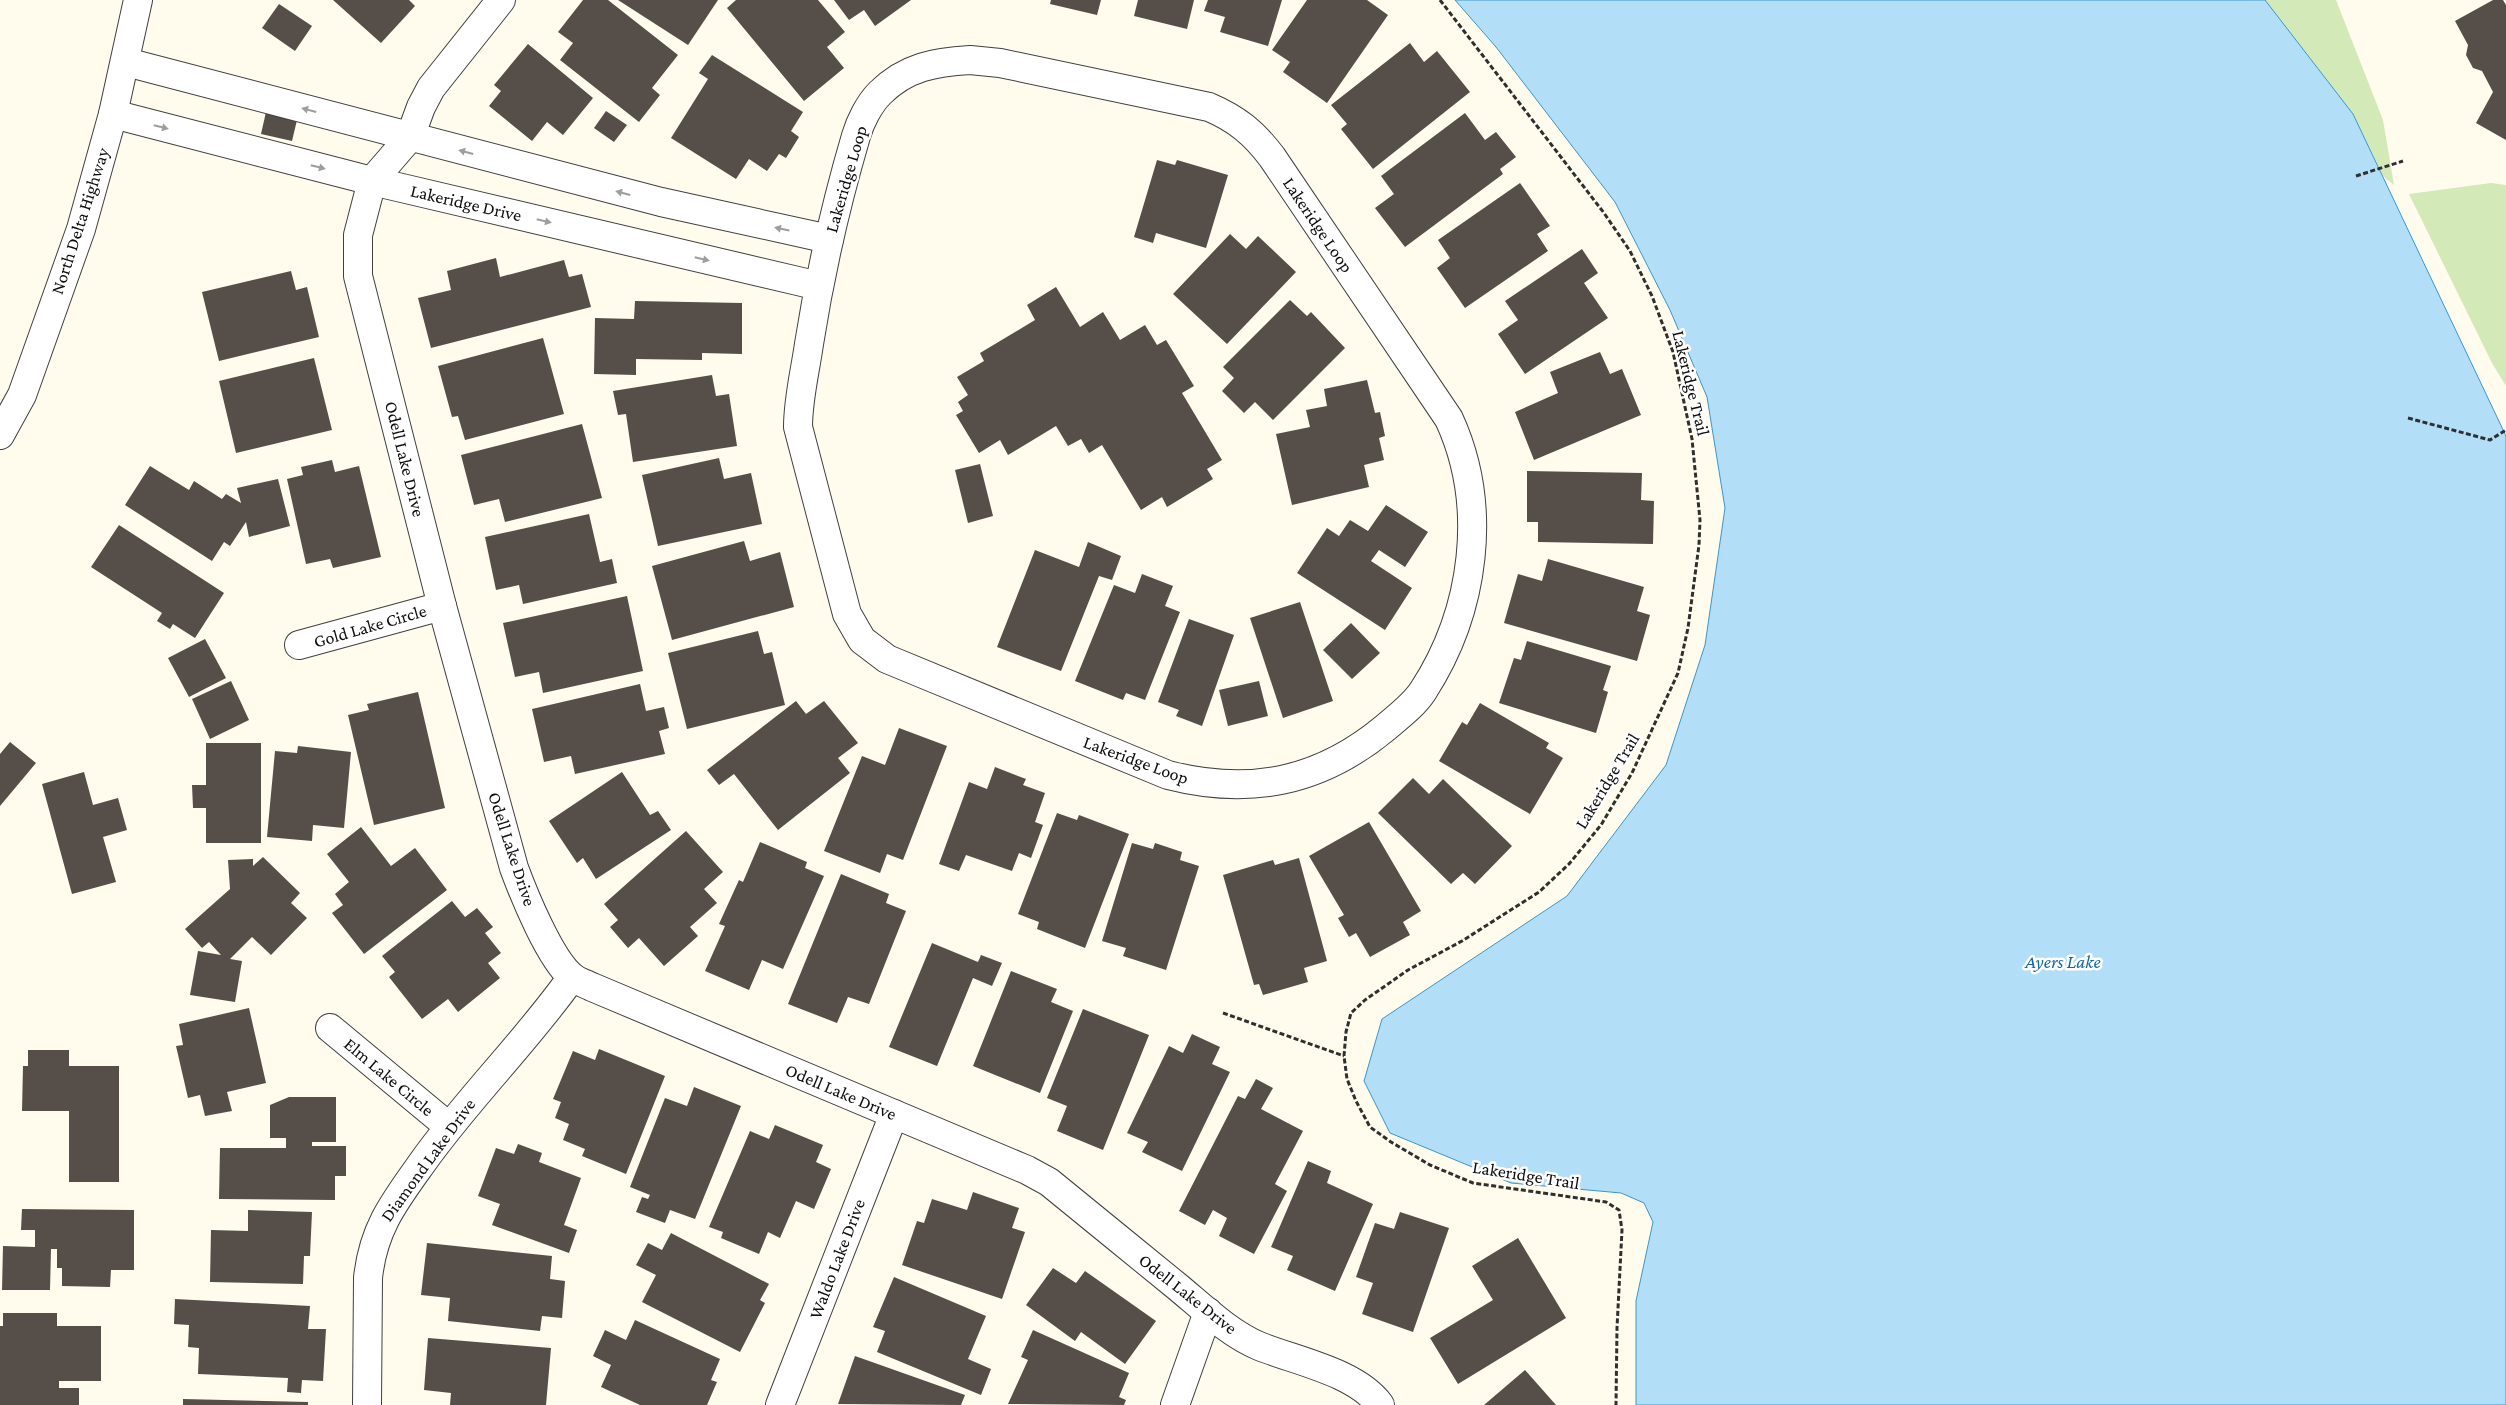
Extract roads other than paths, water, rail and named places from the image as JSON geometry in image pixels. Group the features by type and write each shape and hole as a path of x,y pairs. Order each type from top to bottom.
{"street":[{"name":"North Delta Highway","path":"0,435 22,395 80,229 113,114 126,62 138,0"},
{"name":"Odell Lake Drive","path":"501,0 431,88 421,107 410,137 372,181 358,235 358,276 442,606 517,875 525,898 544,934 572,977 1027,1170 1049,1182 1208,1312 1256,1344 1343,1377 1364,1389 1380,1405"},
{"name":"Lakeridge Loop","path":"970,60 1000,63 1209,107 1230,116 1246,127 1272,157 1444,411 1461,446 1469,479 1473,522 1471,564 1459,612 1444,652 1422,692 1399,716 1370,740 1328,766 1290,778 1258,784 1194,782 1168,775 988,703 887,659 874,651 862,640 847,614 798,427 800,402 819,286 829,239 856,135 866,114 879,94 894,81 914,70 939,62 970,60"},
{"path":"126,62 661,202 829,239"},
{"name":"Lakeridge Drive","path":"113,114 372,181 819,286"},
{"name":"Gold Lake Circle","path":"299,645 442,606"},
{"name":"Diamond Lake Drive","path":"367,1405 368,1278 376,1236 388,1211 448,1126 572,977"},
{"name":"Elm Lake Circle","path":"330,1028 448,1126"},
{"name":"Waldo Lake Drive","path":"780,1405 894,1114"},
{"path":"1175,1405 1208,1312"}],"water":[{"name":"Ayers Lake","path":"1455,0 2265,0 2353,114 2506,436 2506,1405 1636,1405 1636,1301 1653,1222 1644,1203 1621,1193 1511,1183 1390,1133 1364,1081 1382,1019 1567,896 1666,765 1705,645 1725,508 1707,397 1670,310 1615,202 1496,47"}]}
